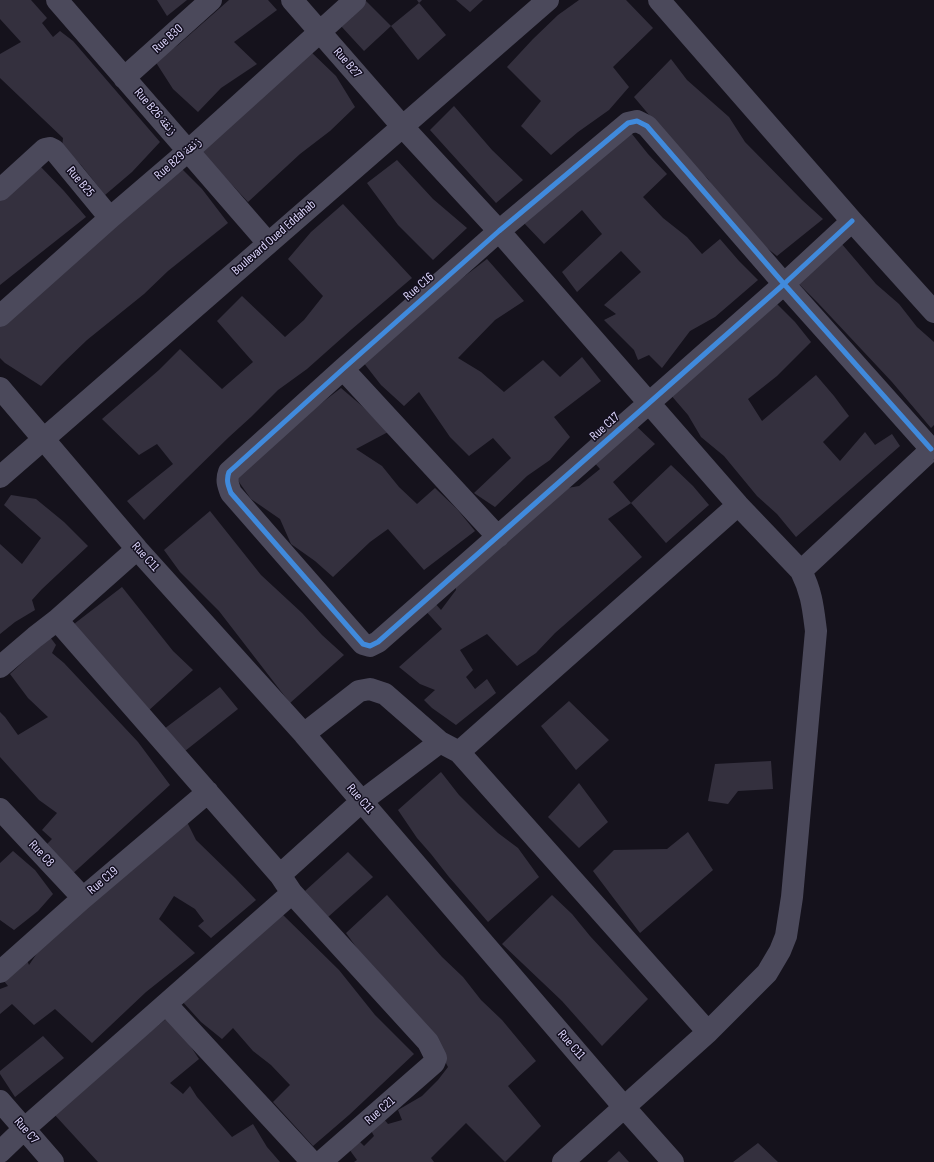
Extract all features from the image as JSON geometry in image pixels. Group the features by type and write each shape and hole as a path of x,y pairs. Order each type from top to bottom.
{"street":[{"name":"Rue B26 زنقة","path":"57,0 268,243"},
{"name":"Rue B30","path":"124,78 212,0"},
{"name":"Rue B27","path":"292,0 402,126 499,231 738,505 801,571 808,583 812,597 816,631 792,896 786,936 780,951 768,973 708,1032 563,1162"},
{"name":"Rue B29 زنقة","path":"0,316 188,151 355,0"},
{"name":"Boulevard Oued Eddahab","path":"0,477 548,0"},
{"path":"659,0 852,221 934,312"},
{"name":"Rue C16","path":"370,646 363,644 231,493 227,478 229,472 499,231 628,123 637,121 647,126 784,284"},
{"name":"Rue B25","path":"0,190 45,149 50,148 54,150 110,218"},
{"name":"Rue C17","path":"370,646 378,642 498,537 784,284 852,221"},
{"path":"784,284 932,448 801,571"},
{"path":"343,369 498,537"},
{"name":"Rue C11","path":"0,388 137,549 304,734 672,1162"},
{"path":"459,752 738,505"},
{"path":"0,667 34,636 57,620 137,549"},
{"path":"0,1152 24,1129 292,893 280,875 57,620"},
{"path":"304,734 359,691 370,689 385,694 440,742 459,752 708,1032"},
{"path":"280,875 362,801 440,742"},
{"name":"Rue C19","path":"0,972 83,898 208,792"},
{"name":"Rue C8","path":"0,809 83,898"},
{"name":"Rue C21","path":"292,893 428,1042 436,1058 434,1063 321,1162"},
{"path":"166,1004 312,1162"},
{"name":"Rue C7","path":"0,1101 53,1162"}],"building":[{"path":"0,0 31,0 47,18 42,23 53,37 60,31 73,41 160,142 132,172 105,195 81,165 62,148 63,138 0,78 0,54 21,42 0,19"},
{"path":"157,0 187,0 167,16"},
{"path":"229,0 268,0 277,10 234,42 257,64 221,88 198,112 173,89 155,61 178,45"},
{"path":"456,0 483,0 470,12"},
{"path":"579,0 626,0 653,28 613,67 629,87 609,110 578,132 551,155 521,126 541,101 507,67 558,15"},
{"path":"366,1 391,26 364,51 341,26"},
{"path":"419,3 446,35 418,60 391,26"},
{"path":"309,50 336,76 355,107 330,131 300,154 248,202 197,147"},
{"path":"671,59 687,80 729,117 745,142 802,200 823,219 777,256 758,241 721,200 708,179 687,160 634,97"},
{"path":"454,106 492,150 523,180 496,203 430,130"},
{"path":"628,129 648,154 667,174 643,197 663,218 687,237 702,254 720,239 758,280 715,317 690,331 662,368 649,355 638,360 634,350 604,320 616,314 604,305 641,272 621,251 577,292 562,272 602,234 582,210 544,244 524,223"},
{"path":"397,160 433,199 467,228 433,260 398,225 367,183"},
{"path":"39,165 86,217 0,285 0,199"},
{"path":"179,166 202,189 228,223 168,271 144,294 87,340 41,386 5,363 0,358 0,320"},
{"path":"343,204 412,278 307,369 278,390 144,520 127,501 173,464 157,444 139,455 102,419 159,370 180,349 222,389 253,362 217,321 242,296 285,337 304,320 323,296 288,259 311,232"},
{"path":"841,243 876,284 899,304 917,327 934,342 934,425 931,428 892,382 798,283"},
{"path":"487,259 524,301 495,320 458,358 481,372 504,392 543,360 560,377 582,357 601,381 554,417 570,437 550,460 527,476 495,507 474,493 511,458 493,438 469,456 450,437 419,392 404,406 381,385 363,362 457,282"},
{"path":"775,302 795,322 811,342 777,376 748,399 762,421 816,375 849,416 823,442 840,461 865,432 875,445 892,434 900,446 796,537 777,514 757,496 724,456 701,437 688,415 670,394"},
{"path":"341,388 362,406 388,432 356,449 382,466 399,487 417,504 435,488 457,509 475,531 424,570 388,529 370,542 333,577 315,561 291,544 280,519 251,499 234,475 297,422"},
{"path":"632,422 655,444 613,482 631,503 608,519 642,557 555,633 536,653 517,666 487,634 460,650 473,670 466,677 475,689 487,679 496,693 456,725 432,708 424,700 435,690 420,684 399,667 442,629 423,608 433,601 441,610 456,590 455,583 562,489 579,486 600,469 592,460"},
{"path":"671,465 693,486 709,505 666,543 631,503"},
{"path":"11,495 36,499 64,522 88,546 32,600 35,610 15,622 0,634 0,544 22,564 41,538 4,505"},
{"path":"210,511 261,575 344,655 290,703 219,611 180,572 164,550"},
{"path":"122,587 173,651 193,670 147,712 74,624"},
{"path":"50,637 56,645 52,653 64,663 138,742 170,785 69,877 43,848 52,839 42,830 57,813 39,800 0,757 0,712 18,735 48,717 28,698 10,674"},
{"path":"220,687 238,709 185,751 164,729"},
{"path":"569,701 609,740 576,770 541,726"},
{"path":"771,761 773,789 738,791 728,804 708,801 715,764"},
{"path":"441,772 459,795 476,812 498,833 518,848 539,877 488,922 417,838 398,810"},
{"path":"579,783 608,822 579,848 548,817"},
{"path":"184,816 196,840 256,900 211,938 198,926 204,921 195,909 174,896 159,919 195,953 146,992 92,1043 55,1009 34,1025 12,1004 0,1014 0,989 8,986 0,976 23,951 29,965 50,934"},
{"path":"688,832 713,870 640,933 593,871 614,850 667,849"},
{"path":"13,851 35,870 53,894 38,911 14,930 0,920 0,863"},
{"path":"348,852 373,877 328,917 305,891"},
{"path":"387,895 442,957 463,977 481,1000 502,1020 536,1061 508,1086 541,1126 505,1162 466,1123 431,1158 434,1162 354,1162 357,1160 349,1149 360,1142 364,1146 374,1136 369,1127 382,1117 388,1124 402,1120 398,1110 422,1096 438,1080 448,1067 435,1042 364,958 346,933"},
{"path":"552,895 572,914 590,936 648,999 602,1046 562,1001 502,944"},
{"path":"281,913 339,970 375,1015 414,1054 349,1115 313,1146 273,1102 290,1085 271,1065 253,1051 233,1028 222,1039 201,1022 181,1000"},
{"path":"166,1019 185,1038 199,1059 170,1083 183,1094 190,1086 197,1097 232,1137 253,1124 267,1147 280,1162 98,1162 53,1113"},
{"path":"43,1036 64,1058 15,1097 0,1074 0,1071"},
{"path":"758,1143 778,1162 733,1162"},
{"path":"619,1151 629,1162 607,1162"}],"cycle path":[{"path":"852,221 784,284 378,642 370,646 363,644 231,493 228,480 229,472 499,231 628,123 637,121 647,126 784,284 931,449"}]}
